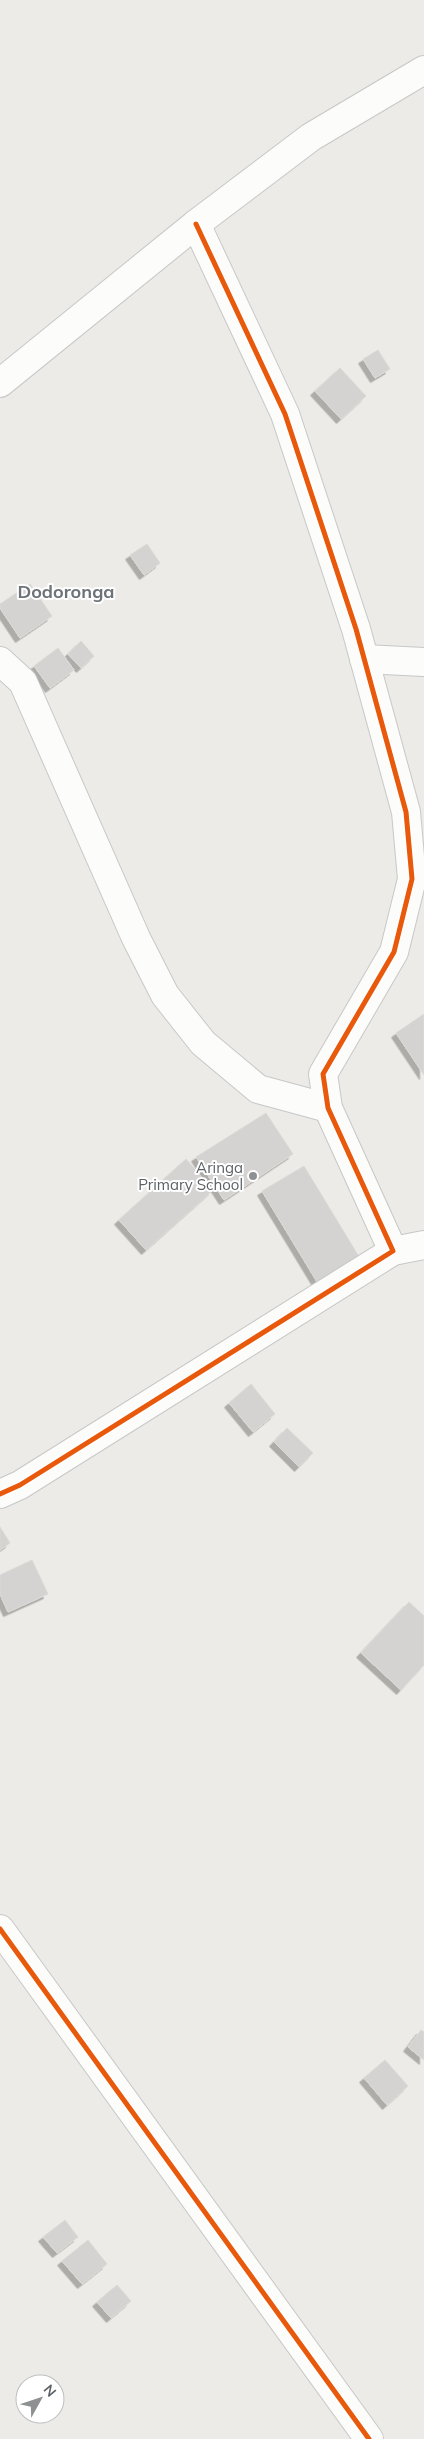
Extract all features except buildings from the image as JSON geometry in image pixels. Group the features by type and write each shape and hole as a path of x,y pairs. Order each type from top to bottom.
{"street":[{"path":"0,383 196,224 311,137 424,70"},
{"path":"196,224 246,326 285,414 364,659 406,812 412,879 394,952 323,1074 328,1108 393,1251"},
{"path":"364,659 424,662"},
{"path":"0,661 23,682 136,938 165,995 203,1043 258,1090 328,1108"},
{"path":"0,1494 20,1486 393,1251 424,1245"},
{"path":"0,1929 369,2439"}],"cycle path":[{"path":"0,1494 20,1485 393,1251 328,1108 323,1074 394,952 412,879 406,812 356,629 285,414 196,224"},
{"path":"0,1929 369,2439"}],"place":[{"name":"Aringa Primary School","path":"253,1176"}],"district":[{"name":"Dodoronga","path":"66,591"}]}
